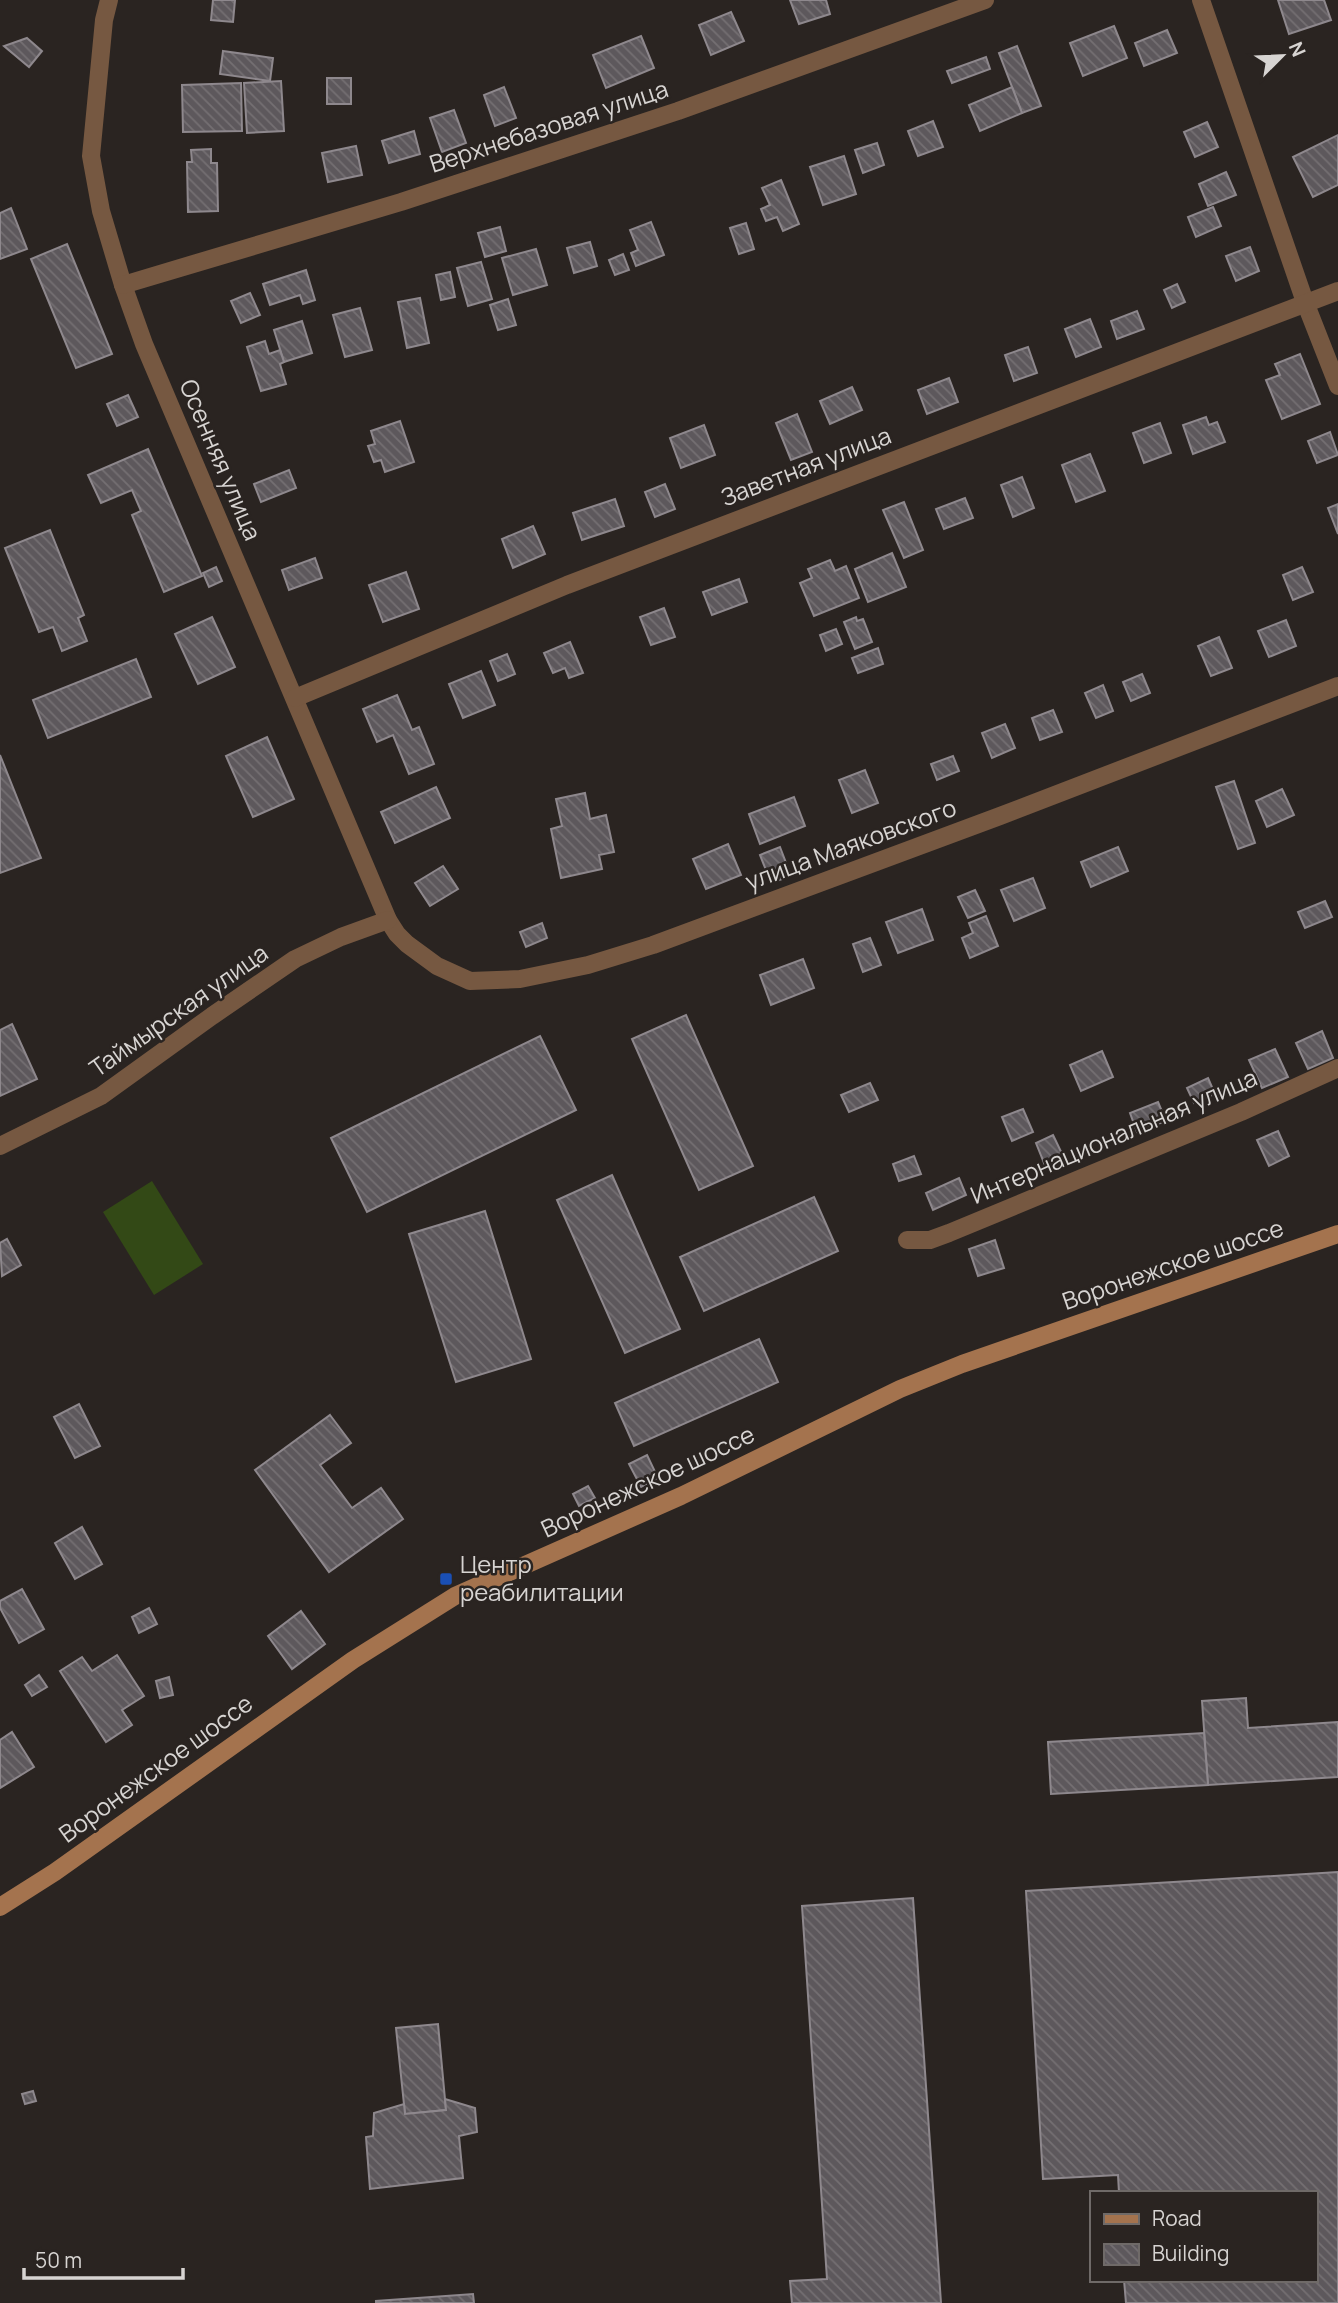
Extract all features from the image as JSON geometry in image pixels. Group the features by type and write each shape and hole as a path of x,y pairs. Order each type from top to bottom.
{"main road":[{"name":"Воронежское шоссе","path":"0,1908 55,1872 353,1660 455,1596 681,1496 900,1389 962,1364 1338,1234"}],"street":[{"name":"Осенняя улица","path":"109,0 104,20 91,156 101,211 123,285 149,355 388,920"},
{"name":"Верхнебазовая улица","path":"123,285 401,202 678,111 985,0"},
{"path":"1201,0 1305,302 1338,386"},
{"name":"Заветная улица","path":"296,698 567,585 1338,291"},
{"name":"улица Маяковского","path":"388,920 407,944 437,966 470,981 520,979 588,965 653,945 1000,816 1338,686"},
{"name":"Таймырская улица","path":"0,1146 101,1096 295,959 341,937 388,920"},
{"name":"Интернациональная улица","path":"907,1240 930,1240 948,1233 1241,1112 1338,1068"}],"green space":[{"path":"152,1181 203,1264 154,1295 103,1212"}],"building":[{"path":"213,0 235,0 233,22 211,20"},
{"path":"790,0 826,0 830,14 799,24"},
{"path":"1278,0 1324,0 1331,20 1289,34"},
{"path":"731,12 744,41 711,55 699,25"},
{"path":"1114,26 1127,58 1083,76 1070,43"},
{"path":"1167,30 1177,53 1144,66 1135,43"},
{"path":"641,36 654,68 606,88 593,55"},
{"path":"27,38 42,51 29,67 4,46"},
{"path":"1017,46 1041,106 1022,113 999,53"},
{"path":"223,51 273,58 270,81 220,74"},
{"path":"986,57 990,69 952,83 947,71"},
{"path":"327,78 351,78 351,104 327,104"},
{"path":"281,81 284,131 247,133 244,83"},
{"path":"241,83 242,131 183,132 182,85"},
{"path":"504,87 516,118 495,126 484,95"},
{"path":"1012,87 1022,113 980,131 969,105"},
{"path":"454,110 466,143 442,152 430,118"},
{"path":"933,121 943,147 918,156 908,131"},
{"path":"1207,122 1218,147 1195,157 1184,132"},
{"path":"414,131 420,154 389,163 382,141"},
{"path":"1338,135 1338,185 1313,197 1293,157"},
{"path":"877,143 884,165 863,173 855,150"},
{"path":"356,146 362,175 328,182 322,153"},
{"path":"211,149 211,163 217,163 218,211 188,212 187,162 192,162 191,150"},
{"path":"844,156 856,194 823,205 810,167"},
{"path":"1226,172 1236,195 1208,206 1199,184"},
{"path":"781,180 799,224 783,231 777,217 766,221 761,209 770,205 762,188"},
{"path":"1213,207 1221,226 1196,237 1188,217"},
{"path":"11,208 27,249 0,259 0,213"},
{"path":"651,222 664,255 636,266 631,253 638,250 630,230"},
{"path":"746,223 754,249 739,254 730,228"},
{"path":"500,227 506,251 485,257 478,233"},
{"path":"590,242 597,266 574,273 567,248"},
{"path":"67,244 112,354 76,368 31,259"},
{"path":"1250,247 1259,271 1236,281 1226,256"},
{"path":"536,249 547,285 513,295 502,258"},
{"path":"623,254 629,270 615,275 609,260"},
{"path":"481,262 492,299 468,306 457,268"},
{"path":"306,270 315,300 303,304 300,295 270,305 263,284"},
{"path":"450,272 455,297 441,300 436,275"},
{"path":"1177,284 1185,302 1172,308 1164,290"},
{"path":"250,293 260,315 241,323 231,301"},
{"path":"420,298 429,343 407,348 398,302"},
{"path":"508,299 516,325 498,330 490,305"},
{"path":"360,308 372,350 345,357 333,315"},
{"path":"1137,311 1144,329 1117,339 1111,321"},
{"path":"1090,319 1101,347 1076,357 1065,329"},
{"path":"302,321 312,353 284,362 274,330"},
{"path":"265,341 269,354 280,350 284,362 280,364 286,384 261,391 247,347"},
{"path":"1028,347 1037,373 1014,381 1005,355"},
{"path":"1300,354 1320,404 1282,419 1266,380 1280,375 1275,364"},
{"path":"949,378 958,402 927,414 918,390"},
{"path":"852,387 862,410 830,424 820,401"},
{"path":"128,395 138,417 117,426 107,404"},
{"path":"797,414 812,452 791,460 776,423"},
{"path":"1206,417 1209,425 1217,422 1225,442 1193,454 1183,425"},
{"path":"400,421 414,462 385,472 381,460 374,462 368,446 375,444 371,431"},
{"path":"1160,423 1171,453 1144,463 1133,433"},
{"path":"704,425 715,455 681,468 670,438"},
{"path":"1330,432 1338,455 1317,463 1308,441"},
{"path":"148,449 202,576 164,592 132,515 141,511 132,490 101,503 88,475"},
{"path":"1090,454 1105,491 1076,502 1062,465"},
{"path":"289,470 296,488 261,502 254,484"},
{"path":"1022,477 1034,508 1013,517 1001,485"},
{"path":"665,484 675,509 655,517 645,492"},
{"path":"965,498 973,518 944,529 936,509"},
{"path":"615,499 624,526 582,540 573,513"},
{"path":"904,502 923,550 904,558 883,510"},
{"path":"1338,504 1338,534 1328,508"},
{"path":"533,526 545,554 513,568 502,539"},
{"path":"50,530 84,615 78,618 87,641 62,651 53,627 39,632 5,548"},
{"path":"892,553 906,587 868,602 855,569"},
{"path":"315,558 322,578 289,590 282,570"},
{"path":"830,560 835,571 846,566 859,598 814,616 800,583 812,578 808,569"},
{"path":"216,567 222,581 209,587 203,573"},
{"path":"1302,567 1313,592 1293,600 1283,575"},
{"path":"406,572 419,609 383,622 369,585"},
{"path":"739,579 747,602 712,615 703,592"},
{"path":"664,608 675,637 651,645 640,617"},
{"path":"212,617 235,667 198,684 175,634"},
{"path":"856,617 857,621 863,619 872,642 855,649 844,622"},
{"path":"1286,620 1296,646 1269,657 1258,631"},
{"path":"836,629 842,644 826,651 820,635"},
{"path":"1219,637 1232,668 1211,676 1198,646"},
{"path":"570,642 583,673 569,678 565,668 553,673 544,653"},
{"path":"878,648 883,664 858,673 852,658"},
{"path":"507,654 515,674 498,681 490,661"},
{"path":"136,659 151,697 48,738 33,700"},
{"path":"481,671 495,705 463,718 449,684"},
{"path":"1142,674 1150,693 1131,701 1123,682"},
{"path":"1103,685 1113,711 1096,718 1085,693"},
{"path":"397,695 412,730 419,727 434,764 409,774 393,735 377,742 363,709"},
{"path":"1053,710 1062,732 1040,740 1032,718"},
{"path":"1005,724 1015,748 992,758 982,733"},
{"path":"267,737 294,799 253,817 226,756"},
{"path":"0,755 41,858 0,873"},
{"path":"953,756 959,771 937,780 931,764"},
{"path":"865,770 878,803 852,813 839,780"},
{"path":"1234,781 1255,843 1238,849 1216,787"},
{"path":"436,787 450,818 395,843 381,812"},
{"path":"1282,789 1294,815 1267,827 1256,801"},
{"path":"585,793 590,819 606,815 614,852 599,855 602,869 561,878 551,829 562,826 556,799"},
{"path":"794,797 805,826 760,844 749,814"},
{"path":"728,844 741,875 706,889 693,859"},
{"path":"780,847 791,876 771,883 760,855"},
{"path":"1118,847 1128,871 1091,887 1081,862"},
{"path":"443,866 458,889 430,906 415,883"},
{"path":"1033,878 1045,908 1014,921 1001,890"},
{"path":"975,890 985,911 968,918 958,897"},
{"path":"1325,901 1332,917 1305,928 1298,912"},
{"path":"922,909 933,940 898,953 886,922"},
{"path":"986,916 998,946 970,958 962,938 973,933 969,923"},
{"path":"542,923 547,938 526,947 520,932"},
{"path":"870,938 881,965 863,972 853,944"},
{"path":"803,959 814,988 771,1005 760,975"},
{"path":"686,1015 753,1166 699,1190 632,1039"},
{"path":"12,1024 37,1079 0,1096 0,1030"},
{"path":"1322,1031 1333,1058 1308,1069 1296,1043"},
{"path":"540,1036 576,1110 367,1212 331,1138"},
{"path":"1275,1049 1288,1077 1262,1088 1249,1060"},
{"path":"1102,1051 1113,1077 1081,1091 1070,1065"},
{"path":"1208,1078 1215,1094 1194,1103 1187,1088"},
{"path":"870,1083 878,1100 849,1112 841,1095"},
{"path":"1158,1102 1166,1121 1137,1132 1130,1113"},
{"path":"1023,1109 1033,1132 1012,1141 1002,1117"},
{"path":"1278,1131 1289,1156 1269,1166 1257,1140"},
{"path":"1053,1135 1065,1160 1046,1168 1036,1143"},
{"path":"914,1156 921,1174 899,1181 893,1164"},
{"path":"612,1175 680,1329 625,1353 557,1200"},
{"path":"959,1178 966,1195 933,1210 926,1193"},
{"path":"814,1197 838,1251 704,1311 680,1257"},
{"path":"485,1211 531,1359 456,1382 409,1234"},
{"path":"7,1239 21,1265 2,1276 0,1243"},
{"path":"995,1240 1004,1268 978,1276 969,1249"},
{"path":"759,1339 778,1382 634,1446 615,1403"},
{"path":"79,1404 100,1446 75,1458 54,1417"},
{"path":"330,1415 351,1443 320,1465 352,1508 381,1488 403,1519 329,1572 255,1470"},
{"path":"647,1455 658,1478 641,1487 629,1464"},
{"path":"588,1486 595,1498 579,1506 573,1494"},
{"path":"82,1527 102,1564 75,1579 55,1543"},
{"path":"22,1589 44,1629 19,1643 0,1608 0,1601"},
{"path":"149,1608 157,1624 139,1633 132,1617"},
{"path":"301,1611 325,1644 292,1669 268,1636"},
{"path":"117,1655 144,1696 122,1710 132,1725 106,1742 60,1671 82,1657 92,1671"},
{"path":"39,1675 47,1687 32,1696 25,1685"},
{"path":"169,1677 173,1695 160,1698 156,1681"},
{"path":"1246,1698 1248,1728 1338,1722 1338,1777 1208,1785 1202,1701"},
{"path":"12,1732 34,1767 0,1788 0,1740"},
{"path":"1204,1733 1208,1785 1051,1794 1048,1742"},
{"path":"1338,1872 1338,2303 1126,2303 1124,2282 1317,2282 1317,2191 1119,2191 1118,2175 1043,2179 1026,1891"},
{"path":"913,1898 941,2303 792,2303 790,2281 827,2279 802,1906"},
{"path":"438,2024 446,2110 405,2114 396,2028"},
{"path":"33,2091 36,2101 25,2104 22,2094"},
{"path":"445,2099 475,2108 477,2132 459,2136 463,2178 370,2189 366,2137 373,2136 374,2113 404,2104 405,2114 446,2110"},
{"path":"473,2294 474,2303 376,2303 376,2301"}],"place":[{"name":"Центр реабилитации","path":"446,1579"}]}
